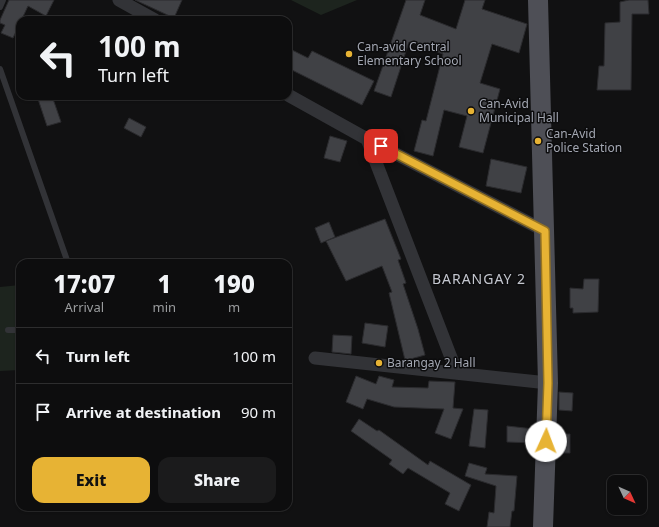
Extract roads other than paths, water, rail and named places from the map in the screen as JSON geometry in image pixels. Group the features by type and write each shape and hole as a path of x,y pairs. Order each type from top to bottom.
{"main road":[{"path":"538,0 548,383 543,527"}],"street":[{"path":"119,0 148,16"},
{"path":"292,97 367,139 545,231"},
{"path":"367,139 457,373"},
{"path":"315,358 548,383"}],"lane":[{"path":"0,7 4,0"},
{"path":"0,69 67,259"},
{"path":"8,330 16,330"}],"place":[{"name":"Can-avid Central Elementary School","path":"349,54"},
{"name":"Can-Avid Municipal Hall","path":"471,111"},
{"name":"Can-Avid Police Station","path":"538,141"},
{"name":"Barangay 2 Hall","path":"379,363"}],"district":[{"name":"BARANGAY 2","path":"479,279"}]}
